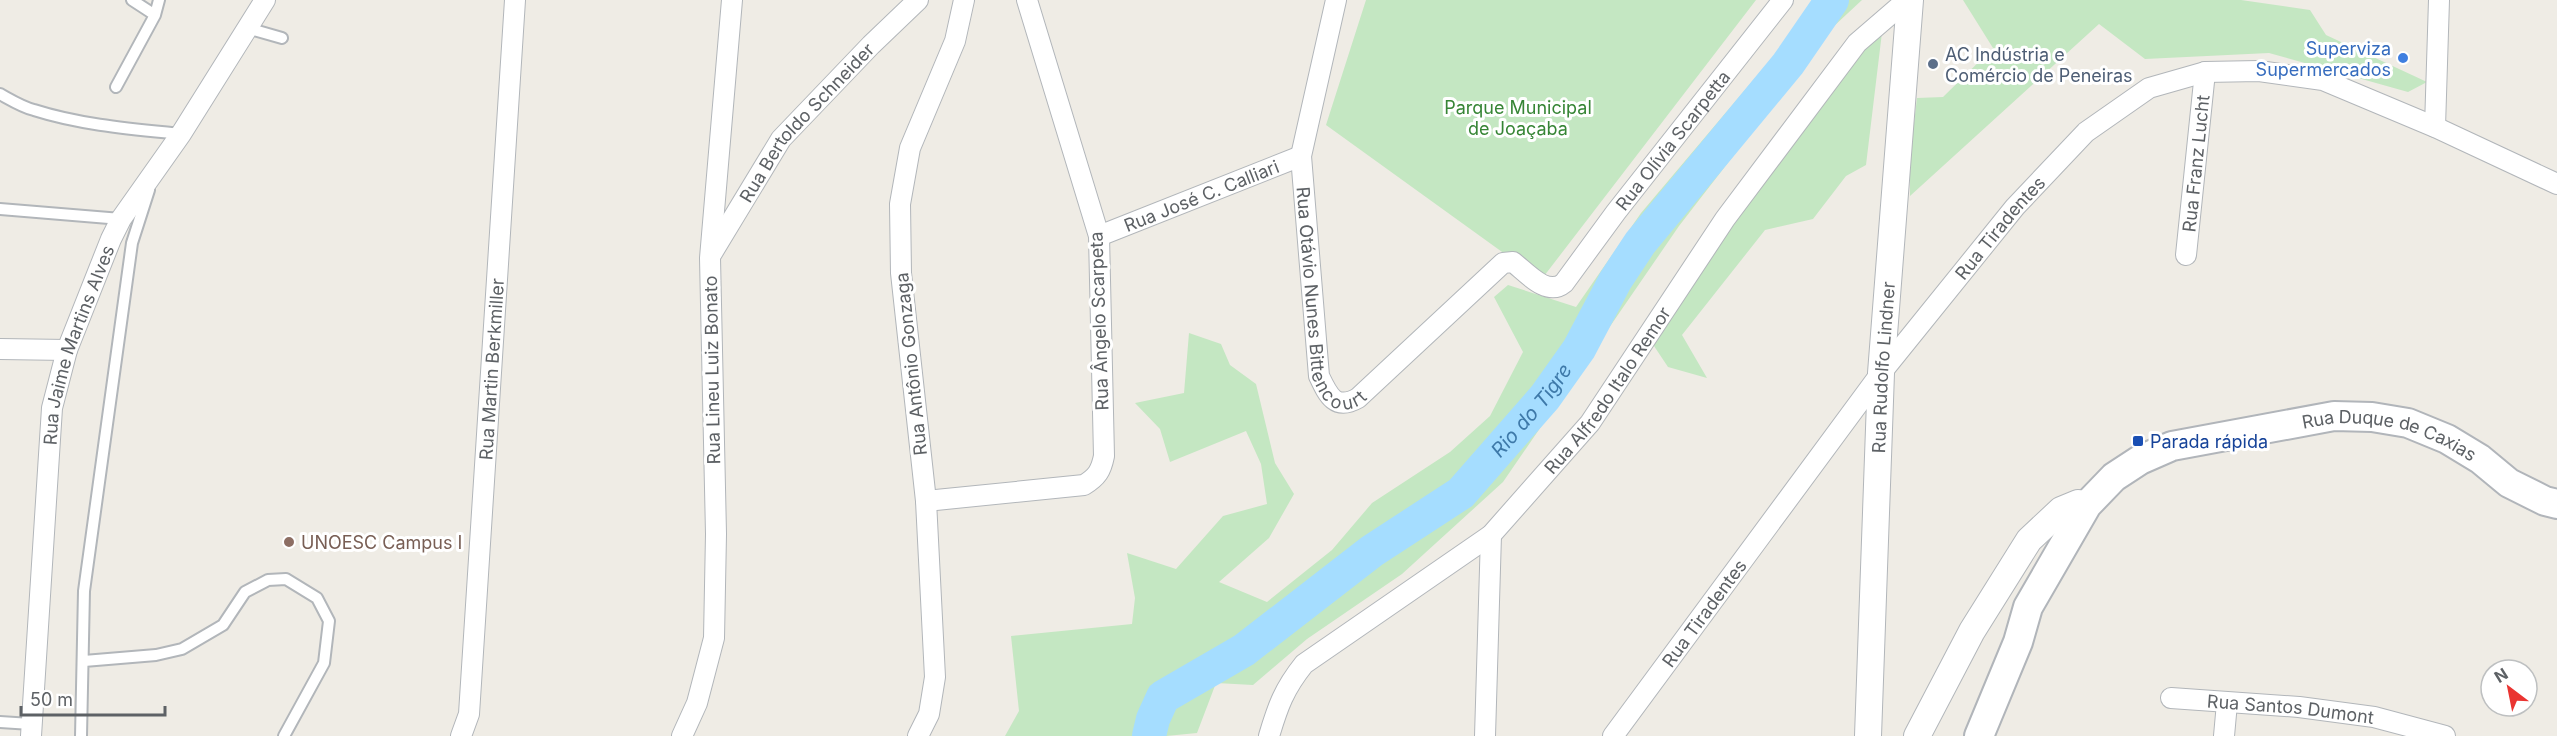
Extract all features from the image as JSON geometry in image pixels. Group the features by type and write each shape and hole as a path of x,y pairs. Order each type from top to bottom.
{"main road":[{"name":"Rua Duque de Caxias","path":"1979,736 1999,682 2018,642 2037,617 2086,518 2105,509 2143,472 2208,440 2334,416 2372,417 2408,423 2447,439 2480,459 2509,483 2545,501 2557,504"}],"street":[{"name":"Rua Jaime Martins Alves","path":"31,730 52,408 67,350 121,219 181,134 265,0"},
{"name":"Rua Martin Berkmiller","path":"461,736 469,714 515,0"},
{"name":"Rua Lineu Luiz Bonato","path":"682,736 697,703 714,638 716,534 710,258 732,0"},
{"name":"Rua Bertoldo Schneider","path":"710,258 781,139 870,45 918,0"},
{"name":"Rua Antônio Gonzaga","path":"918,736 929,714 935,677 926,501 901,273 900,204 910,148 955,41 964,0"},
{"name":"Rua Ângelo Scarpeta","path":"926,501 1084,485 1095,478 1101,469 1104,456 1099,236 1027,0"},
{"name":"Rua Otávio Nunes Bittencourt","path":"1336,0 1301,156 1319,376 1331,398 1340,403 1349,403 1358,398 1503,264 1513,262 1548,288 1558,288 1564,283"},
{"name":"Rua Olívia Scarpetta","path":"1564,283 1616,212 1783,0"},
{"name":"Rua Rudolfo Lindner","path":"1868,736 1881,373 1909,0"},
{"name":"Rua Alfredo Italo Remor","path":"1269,736 1279,702 1288,683 1304,664 1491,535 1590,423 1725,219 1857,43 1909,0"},
{"path":"2435,127 2439,0"},
{"name":"Rua Tiradentes","path":"1613,736 1881,373 2015,207 2086,132 2149,88 2205,72 2259,70 2323,80 2435,127 2557,183"},
{"name":"Rua Franz Lucht","path":"2186,255 2205,72"},
{"name":"Rua José C. Calliari","path":"1099,236 1301,156"},
{"path":"0,349 67,350"},
{"path":"1917,736 1972,631 2029,540 2061,510 2078,503 2086,518"},
{"path":"1485,736 1491,535"},
{"name":"Rua Santos Dumont","path":"2171,698 2300,707 2374,717 2445,736"},
{"path":"2224,736 2226,703"}],"lane":[{"path":"132,0 155,15"},
{"path":"116,87 155,15 159,0"},
{"path":"247,28 282,38"},
{"path":"0,94 33,110 114,128 181,134"},
{"path":"81,736 84,591 132,243 155,169"},
{"path":"0,209 121,219"},
{"path":"84,661 156,655 182,649 224,625 245,592 268,580 286,579 317,598 329,621 324,663 284,736"},
{"path":"0,722 31,730"}],"green space":[{"name":"Parque Municipal de Joaçaba","path":"1366,0 1756,0 1541,280 1326,125"},
{"path":"1821,0 1862,0 1833,27 1679,226 1503,482 1402,574 1307,639 1253,685 1216,683 1197,733 1166,736 1005,736 1019,711 1011,636 1132,624 1135,598 1127,553 1176,569 1223,516 1267,504 1261,464 1246,431 1170,462 1160,429 1135,403 1184,393 1189,333 1221,344 1230,365 1256,384 1275,463 1294,494 1269,538 1219,582 1267,602 1332,550 1372,503 1450,452 1490,416 1523,352 1494,297 1508,285 1576,307 1641,213"},
{"path":"1963,0 2241,0 2310,10 2326,35 2427,82 2408,92 2269,53 2145,59 2099,24 1910,196 1910,156 1917,98 1943,97 1993,48"},
{"path":"1883,24 1866,165 1846,176 1813,219 1765,230 1682,335 1707,378 1668,367 1650,340 1747,192"}],"waterway":[{"name":"Rio do Tigre","path":"1149,736 1153,719 1163,697 1244,650 1372,551 1461,493 1545,397 1579,349 1615,281 1640,243 1788,64 1832,0"}],"place":[{"name":"Superviza Supermercados","path":"2403,58"},
{"name":"AC Indústria e Comércio de Peneiras","path":"1933,64"},
{"name":"Parada rápida","path":"2138,441"},
{"name":"UNOESC Campus I","path":"289,542"}]}
